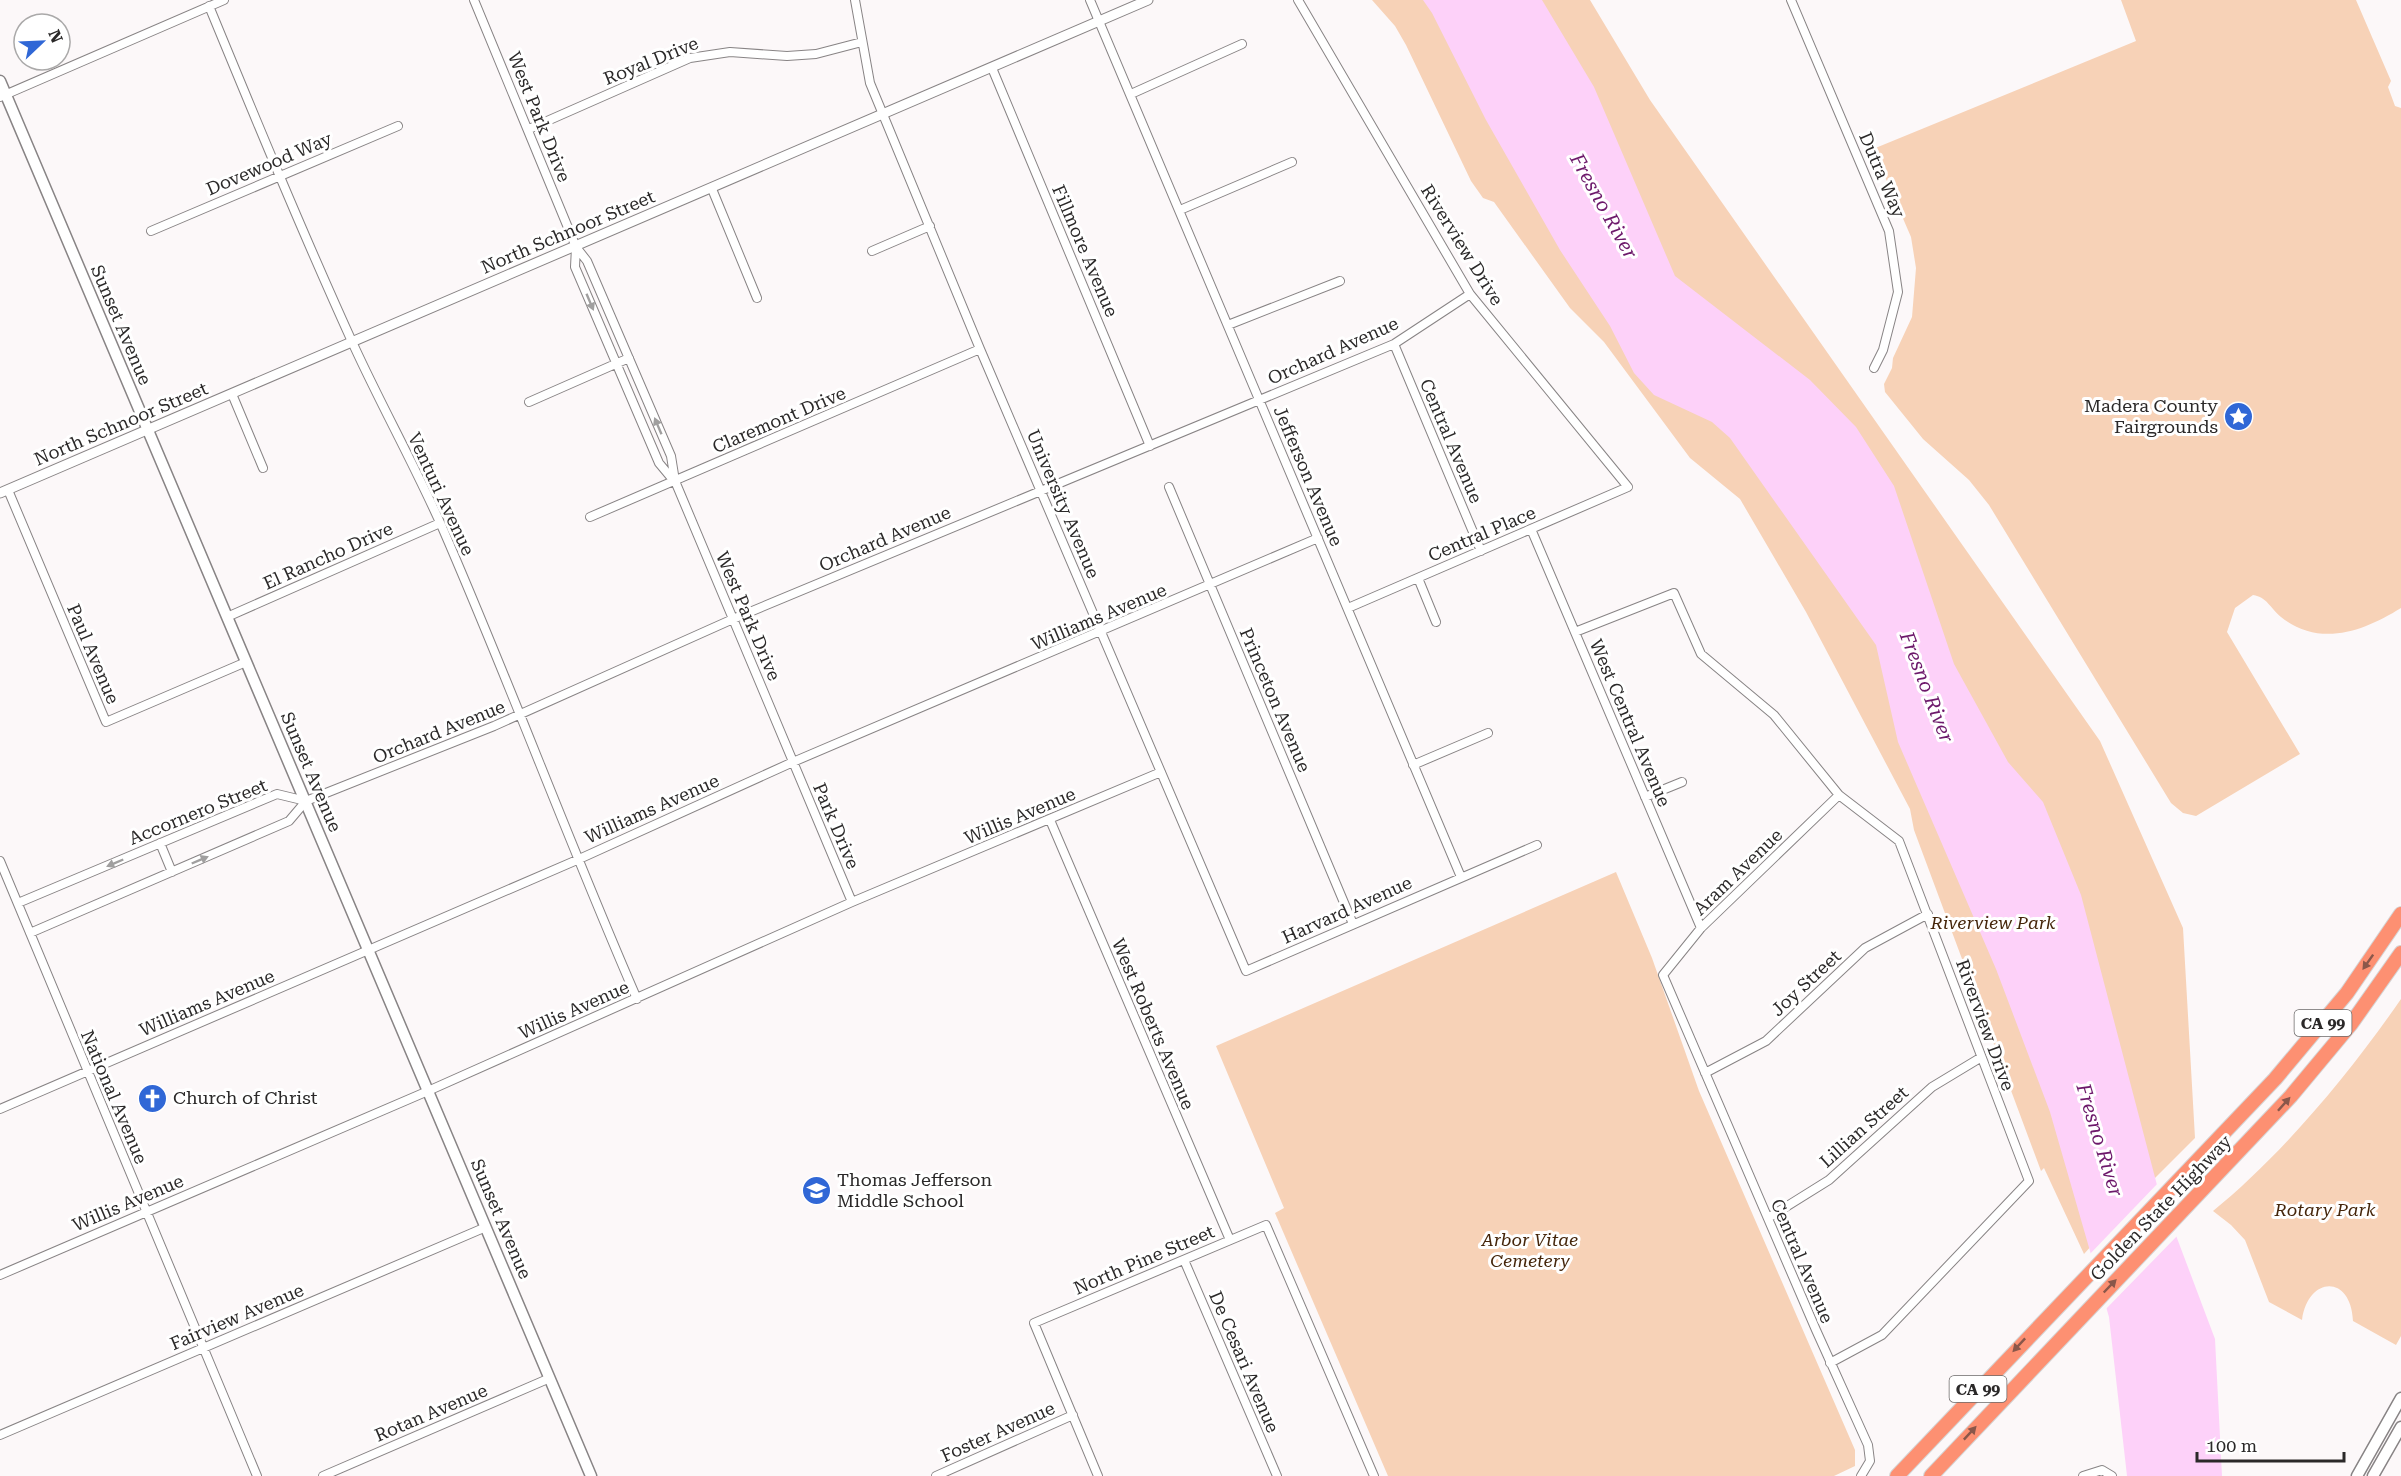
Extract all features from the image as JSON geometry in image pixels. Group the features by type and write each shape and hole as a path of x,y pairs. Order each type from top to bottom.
{"highway":[{"name":"Golden State Highway","path":"1896,1476 2060,1302 2235,1123 2311,1038 2347,993 2401,914"},
{"name":"Golden State Highway","path":"1931,1476 2069,1328 2245,1148 2323,1060 2401,953"}],"main road":[{"name":"Sunset Avenue","path":"0,81 3,96 306,801 591,1476"},
{"path":"2357,1476 2401,1398"},
{"path":"2373,1476 2401,1426"}],"street":[{"path":"3,96 224,0"},
{"name":"West Park Drive","path":"474,0 576,247 587,261 671,456 675,481 793,762"},
{"name":"University Avenue","path":"855,0 870,83 980,349 1246,971"},
{"path":"1090,0 1098,22"},
{"name":"North Schnoor Street","path":"4,492 1148,0"},
{"name":"Riverview Drive","path":"1298,0 1470,294 1628,487"},
{"name":"Dutra Way","path":"1791,0 1889,231 1898,292 1883,350 1874,368"},
{"name":"Venturi Avenue","path":"209,6 352,342 440,523 521,715 577,860 637,999"},
{"name":"Jefferson Avenue","path":"1098,22 1131,94 1461,877"},
{"name":"Royal Drive","path":"529,129 690,58 729,52 787,56 816,54 862,42"},
{"path":"1131,94 1242,44"},
{"name":"Fillmore Avenue","path":"992,68 1150,446"},
{"name":"Dovewood Way","path":"151,231 398,126"},
{"path":"1180,210 1292,162"},
{"path":"712,189 757,298"},
{"path":"872,251 930,226"},
{"name":"West Park Drive","path":"576,247 575,267 659,463 675,481"},
{"path":"1228,325 1340,280"},
{"name":"Orchard Avenue","path":"306,801 521,715 733,620 1394,344 1470,294"},
{"name":"Central Avenue","path":"1394,344 1480,551"},
{"name":"Claremont Drive","path":"590,517 980,349"},
{"path":"529,402 629,358"},
{"path":"232,394 263,468"},
{"name":"Central Place","path":"1347,608 1628,487"},
{"name":"Princeton Avenue","path":"1169,488 1353,924"},
{"name":"Paul Avenue","path":"4,492 106,722 246,662"},
{"name":"El Rancho Drive","path":"227,617 440,523"},
{"name":"West Central Avenue","path":"1531,529 1701,928"},
{"name":"Williams Avenue","path":"0,1109 577,860 793,762 1318,538"},
{"path":"1418,578 1436,622"},
{"name":"Riverview Drive","path":"1575,632 1674,593 1701,654 1774,715 1839,795 1899,841 2028,1181 1882,1335 1830,1363"},
{"path":"1413,765 1488,733"},
{"name":"Park Drive","path":"793,762 852,902"},
{"name":"Willis Avenue","path":"0,1275 428,1091 852,902 1161,772"},
{"path":"1645,797 1682,782"},
{"name":"Accornero Street","path":"18,903 277,794 306,801"},
{"name":"Aram Avenue","path":"1705,1073 1663,975 1701,928 1839,795"},
{"path":"30,933 289,821 306,801"},
{"name":"West Roberts Avenue","path":"1050,820 1230,1240"},
{"path":"160,843 172,872"},
{"name":"Harvard Avenue","path":"1246,971 1537,845"},
{"name":"National Avenue","path":"0,861 257,1476"},
{"name":"Joy Street","path":"1705,1073 1766,1041 1865,948 1928,914"},
{"name":"Lillian Street","path":"1768,1218 1829,1180 1932,1087 1980,1058"},
{"name":"Central Avenue","path":"1705,1073 1830,1363 1868,1445 1870,1461 1861,1476"},
{"name":"North Pine Street","path":"1072,1416 1034,1323 1266,1225 1374,1476"},
{"name":"Fairview Avenue","path":"0,1435 486,1227"},
{"name":"De Cesari Avenue","path":"1184,1260 1277,1476"},
{"name":"Rotan Avenue","path":"323,1476 550,1378"},
{"path":"1072,1416 1098,1476"},
{"name":"Foster Avenue","path":"940,1475 1072,1416"},
{"path":"2083,1476 2102,1470 2112,1476"}],"green space":[{"name":"Riverview Park","path":"1372,0 1590,0 1650,100 2100,741 2183,928 2195,1138 2129,1204 2084,1254 2044,1168 2041,1171 1914,830 1910,809 1806,612 1740,499 1690,458 1604,342 1570,308 1494,202 1483,198 1471,181 1406,45 1395,26"},
{"path":"2121,0 2356,0 2391,81 2388,87 2395,106 2401,108 2401,608 2357,629 2326,634 2311,632 2296,626 2281,617 2258,596 2253,595 2235,608 2227,632 2300,754 2196,816 2183,813 2171,803 1989,505 1969,480 1923,439 1885,392 1884,384 1912,317 1916,268 1911,237 1873,149 2136,41"},
{"name":"Arbor Vitae Cemetery","path":"1616,872 1652,958 1699,1091 1855,1450 1855,1466 1834,1476 1388,1476 1275,1213 1284,1208 1216,1046"},
{"name":"Rotary Park","path":"2401,999 2401,1336 2396,1345 2353,1321 2345,1295 2338,1288 2329,1286 2312,1295 2306,1305 2302,1320 2269,1302 2245,1240 2213,1211 2264,1165 2314,1112"}],"water":[{"name":"Fresno River","path":"1423,0 1542,0 1594,87 1675,276 1810,380 1856,427 1894,486 1954,664 2008,762 2043,802 2081,895 2157,1185 2215,1339 2222,1476 2127,1476 2109,1317 2050,1112 1996,969 1898,742 1876,645 1730,438 1712,422 1654,395 1634,373 1610,326 1560,250 1486,120 1432,13"}],"pier":[{"path":"2159,1182 2179,1234 2104,1311 2088,1256"}],"place":[{"name":"Madera County Fairgrounds","path":"2239,416"},
{"name":"Church of Christ","path":"152,1098"},
{"name":"Thomas Jefferson Middle School","path":"816,1190"}]}
